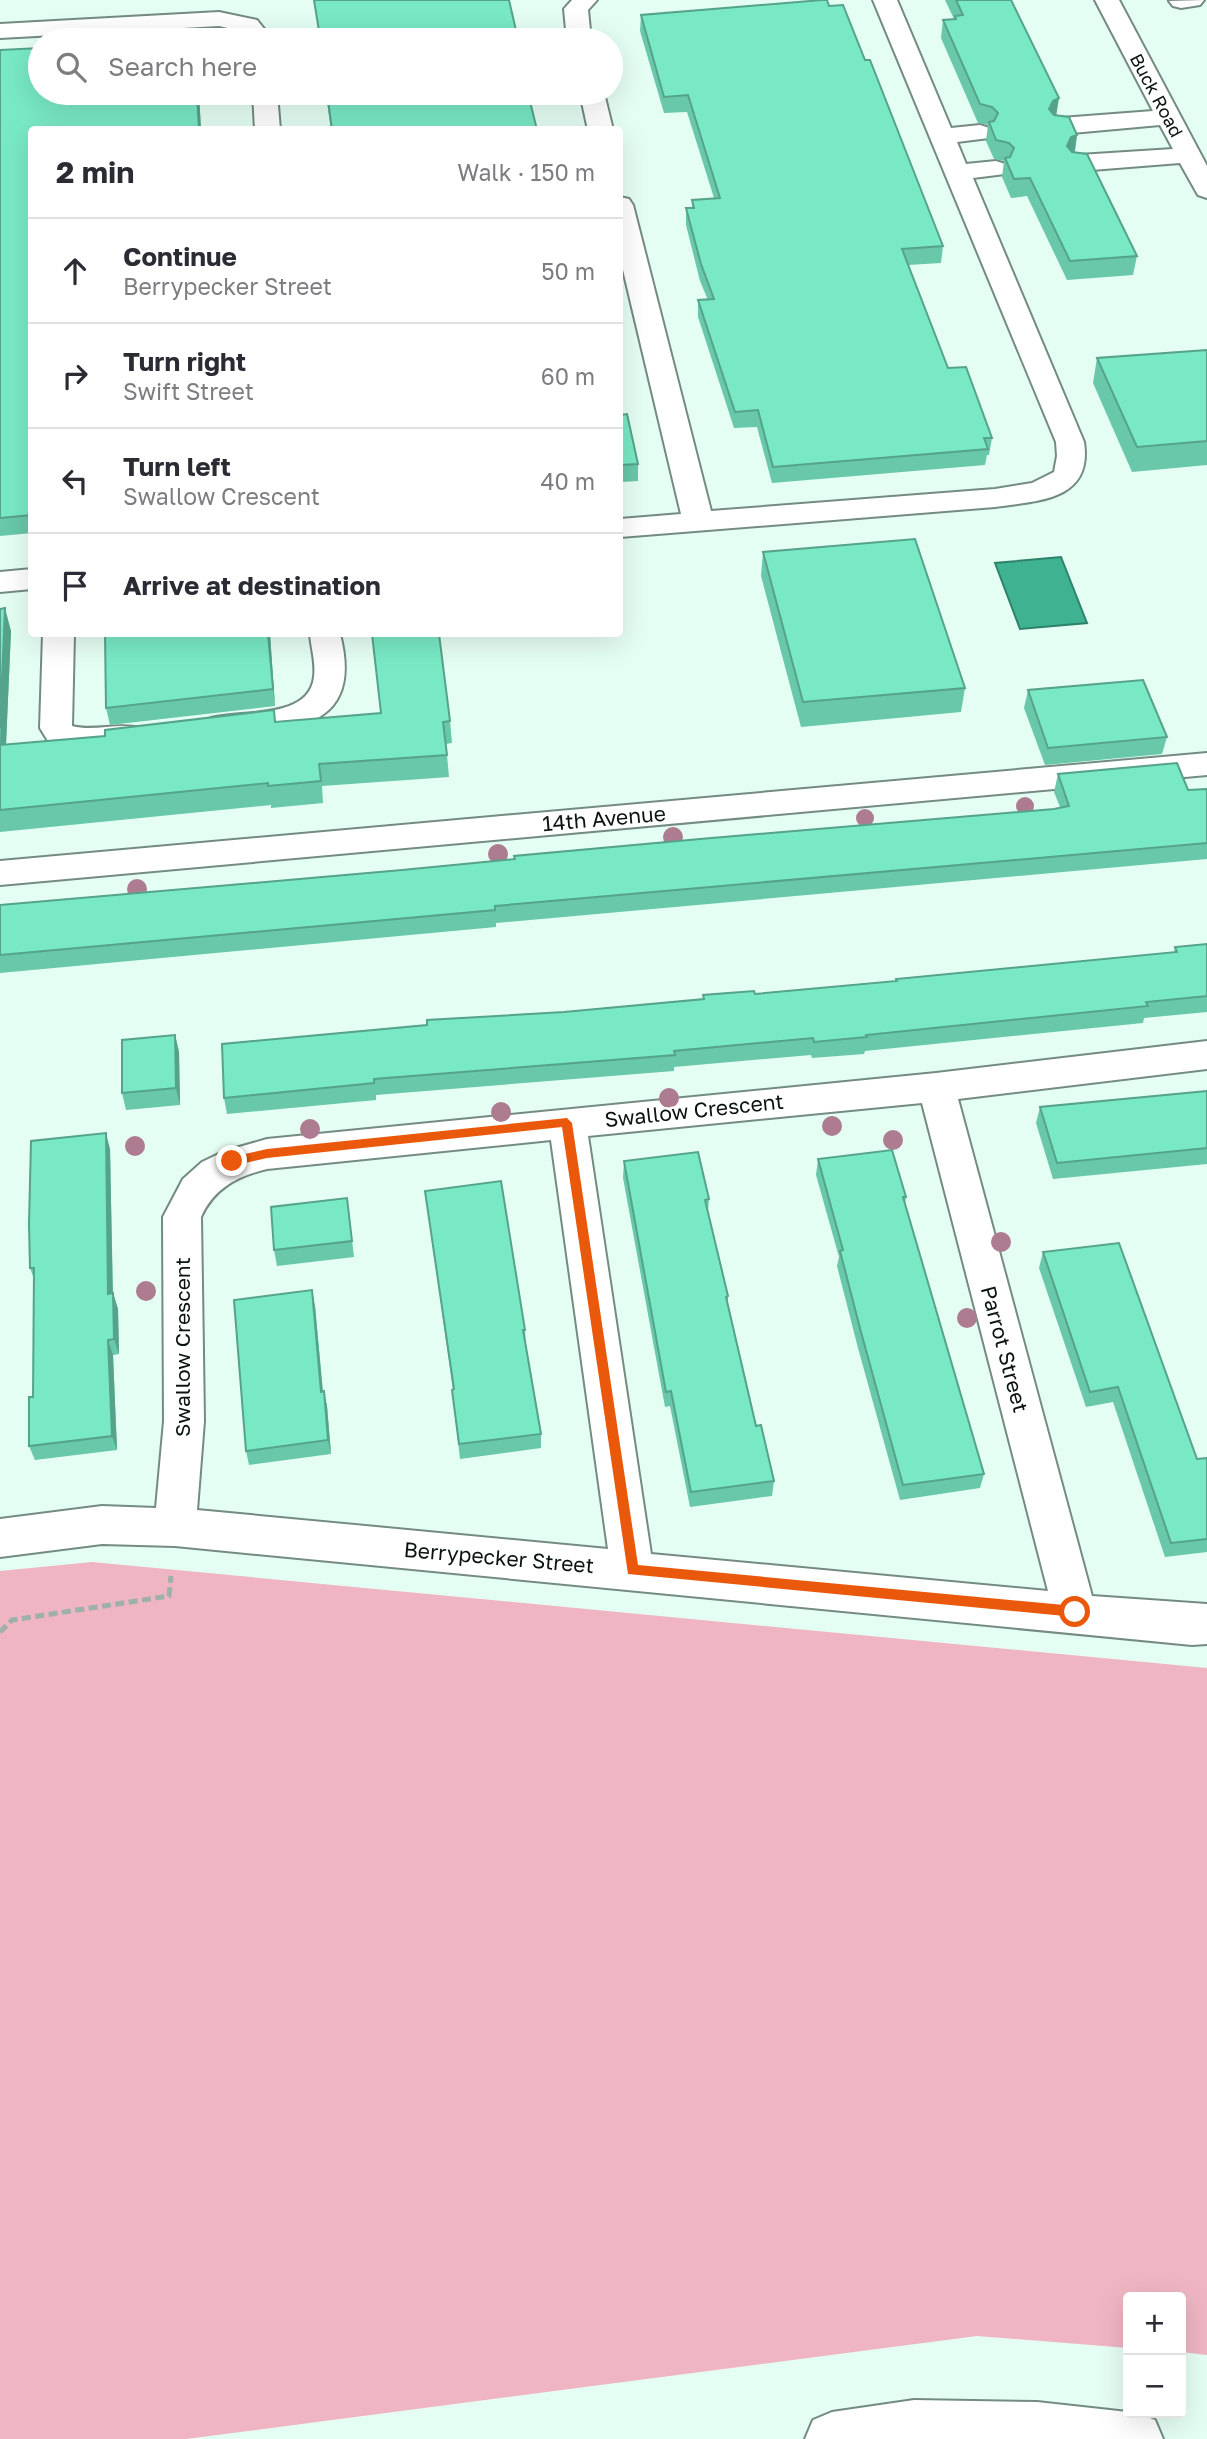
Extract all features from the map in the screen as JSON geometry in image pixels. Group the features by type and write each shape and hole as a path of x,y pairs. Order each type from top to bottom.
{"street":[{"path":"578,28 576,9 585,0"},
{"path":"623,528 995,498 1043,490 1068,476 1072,456 1070,442 885,0"},
{"name":"Buck Road","path":"1107,0 1207,190"},
{"path":"1181,1 1192,0"},
{"path":"55,28 219,19 249,25 251,28"},
{"path":"0,31 28,29"},
{"path":"266,105 268,126"},
{"path":"595,105 600,126"},
{"path":"1060,126 1169,117"},
{"path":"942,136 980,133"},
{"path":"1079,163 1189,155"},
{"path":"957,172 996,169"},
{"path":"623,217 698,521"},
{"path":"0,582 28,579"},
{"path":"58,637 56,728 59,733 88,741 156,733"},
{"path":"196,729 290,718 306,711 319,701 330,682 331,670 326,637"},
{"name":"14th Avenue","path":"0,873 1207,764"},
{"name":"Swallow Crescent","path":"176,1527 184,1421 182,1217 191,1196 210,1176 232,1161 267,1154 936,1087 1207,1055"},
{"name":"Parrot Street","path":"936,1087 1075,1612"},
{"path":"567,1123 632,1570"},
{"name":"Berrypecker Street","path":"0,1538 102,1525 176,1527 1192,1625 1207,1624"},
{"path":"832,2439 1038,2429 1136,2439"}],"path":[{"path":"0,1632 12,1619 169,1596 176,1527"}],"shaded area":[{"path":"1061,557 1087,623 1020,629 995,563"},
{"path":"92,1562 1207,1668 1207,2355 1186,2353 1186,2292 1123,2292 1123,2348 977,2336 186,2439 0,2439 0,1571"}],"building":[{"path":"314,0 509,0 515,28 319,28"},
{"path":"827,0 829,6 843,5 865,60 870,60 943,246 902,249 948,368 966,367 992,438 984,438 988,449 773,467 758,410 735,412 698,300 714,299 701,264 686,208 694,208 692,200 720,198 688,95 664,97 641,15"},
{"path":"956,0 1011,0 1059,98 1053,101 1049,109 1054,115 1069,117 1077,135 1071,137 1067,146 1072,152 1087,154 1137,256 1070,261 1030,178 1014,179 1005,158 1010,157 1014,148 1009,143 996,140 989,122 994,121 998,113 992,107 980,104 943,20 956,19 955,16 963,15"},
{"path":"28,49 28,105 198,105 199,126 28,126 28,515 0,518 0,50"},
{"path":"329,105 531,105 536,126 331,126"},
{"path":"1207,350 1207,441 1137,447 1097,358"},
{"path":"627,414 638,464 623,465 623,415"},
{"path":"915,539 965,688 803,702 763,552"},
{"path":"5,608 0,728 0,609"},
{"path":"105,637 268,637 273,689 106,708"},
{"path":"372,637 439,637 450,721 443,722 447,755 319,764 321,781 268,786 268,783 0,810 0,745 105,736 105,730 274,710 275,722 381,713"},
{"path":"1143,680 1167,737 1048,748 1028,690"},
{"path":"1177,763 1188,790 1207,789 1207,843 495,906 495,910 0,955 0,905 402,870 515,859 514,856 700,839 1054,809 1069,806 1058,774"},
{"path":"1207,944 1207,996 1146,1002 1148,1006 814,1042 813,1038 674,1051 675,1055 374,1079 374,1083 224,1098 222,1044 427,1025 427,1020 564,1012 704,999 703,995 754,991 755,994 897,981 896,979 1177,952 1175,947"},
{"path":"175,1035 176,1088 122,1093 122,1040"},
{"path":"1207,1091 1207,1148 1057,1163 1040,1107"},
{"path":"106,1133 108,1294 113,1293 114,1339 108,1340 112,1436 29,1446 29,1397 33,1397 34,1268 30,1268 31,1141"},
{"path":"892,1150 906,1197 903,1197 984,1474 903,1485 818,1159"},
{"path":"698,1152 709,1199 705,1200 728,1296 726,1297 756,1426 761,1425 774,1481 691,1492 671,1391 666,1392 624,1161"},
{"path":"501,1181 541,1434 459,1444 454,1389 425,1191"},
{"path":"347,1198 352,1241 274,1250 271,1207"},
{"path":"1119,1243 1197,1459 1207,1458 1207,1539 1171,1543 1118,1387 1090,1392 1043,1252"},
{"path":"312,1290 328,1440 246,1451 234,1300"}],"route":[{"path":"232,1161 267,1154 567,1123 632,1570 1075,1612"}]}
